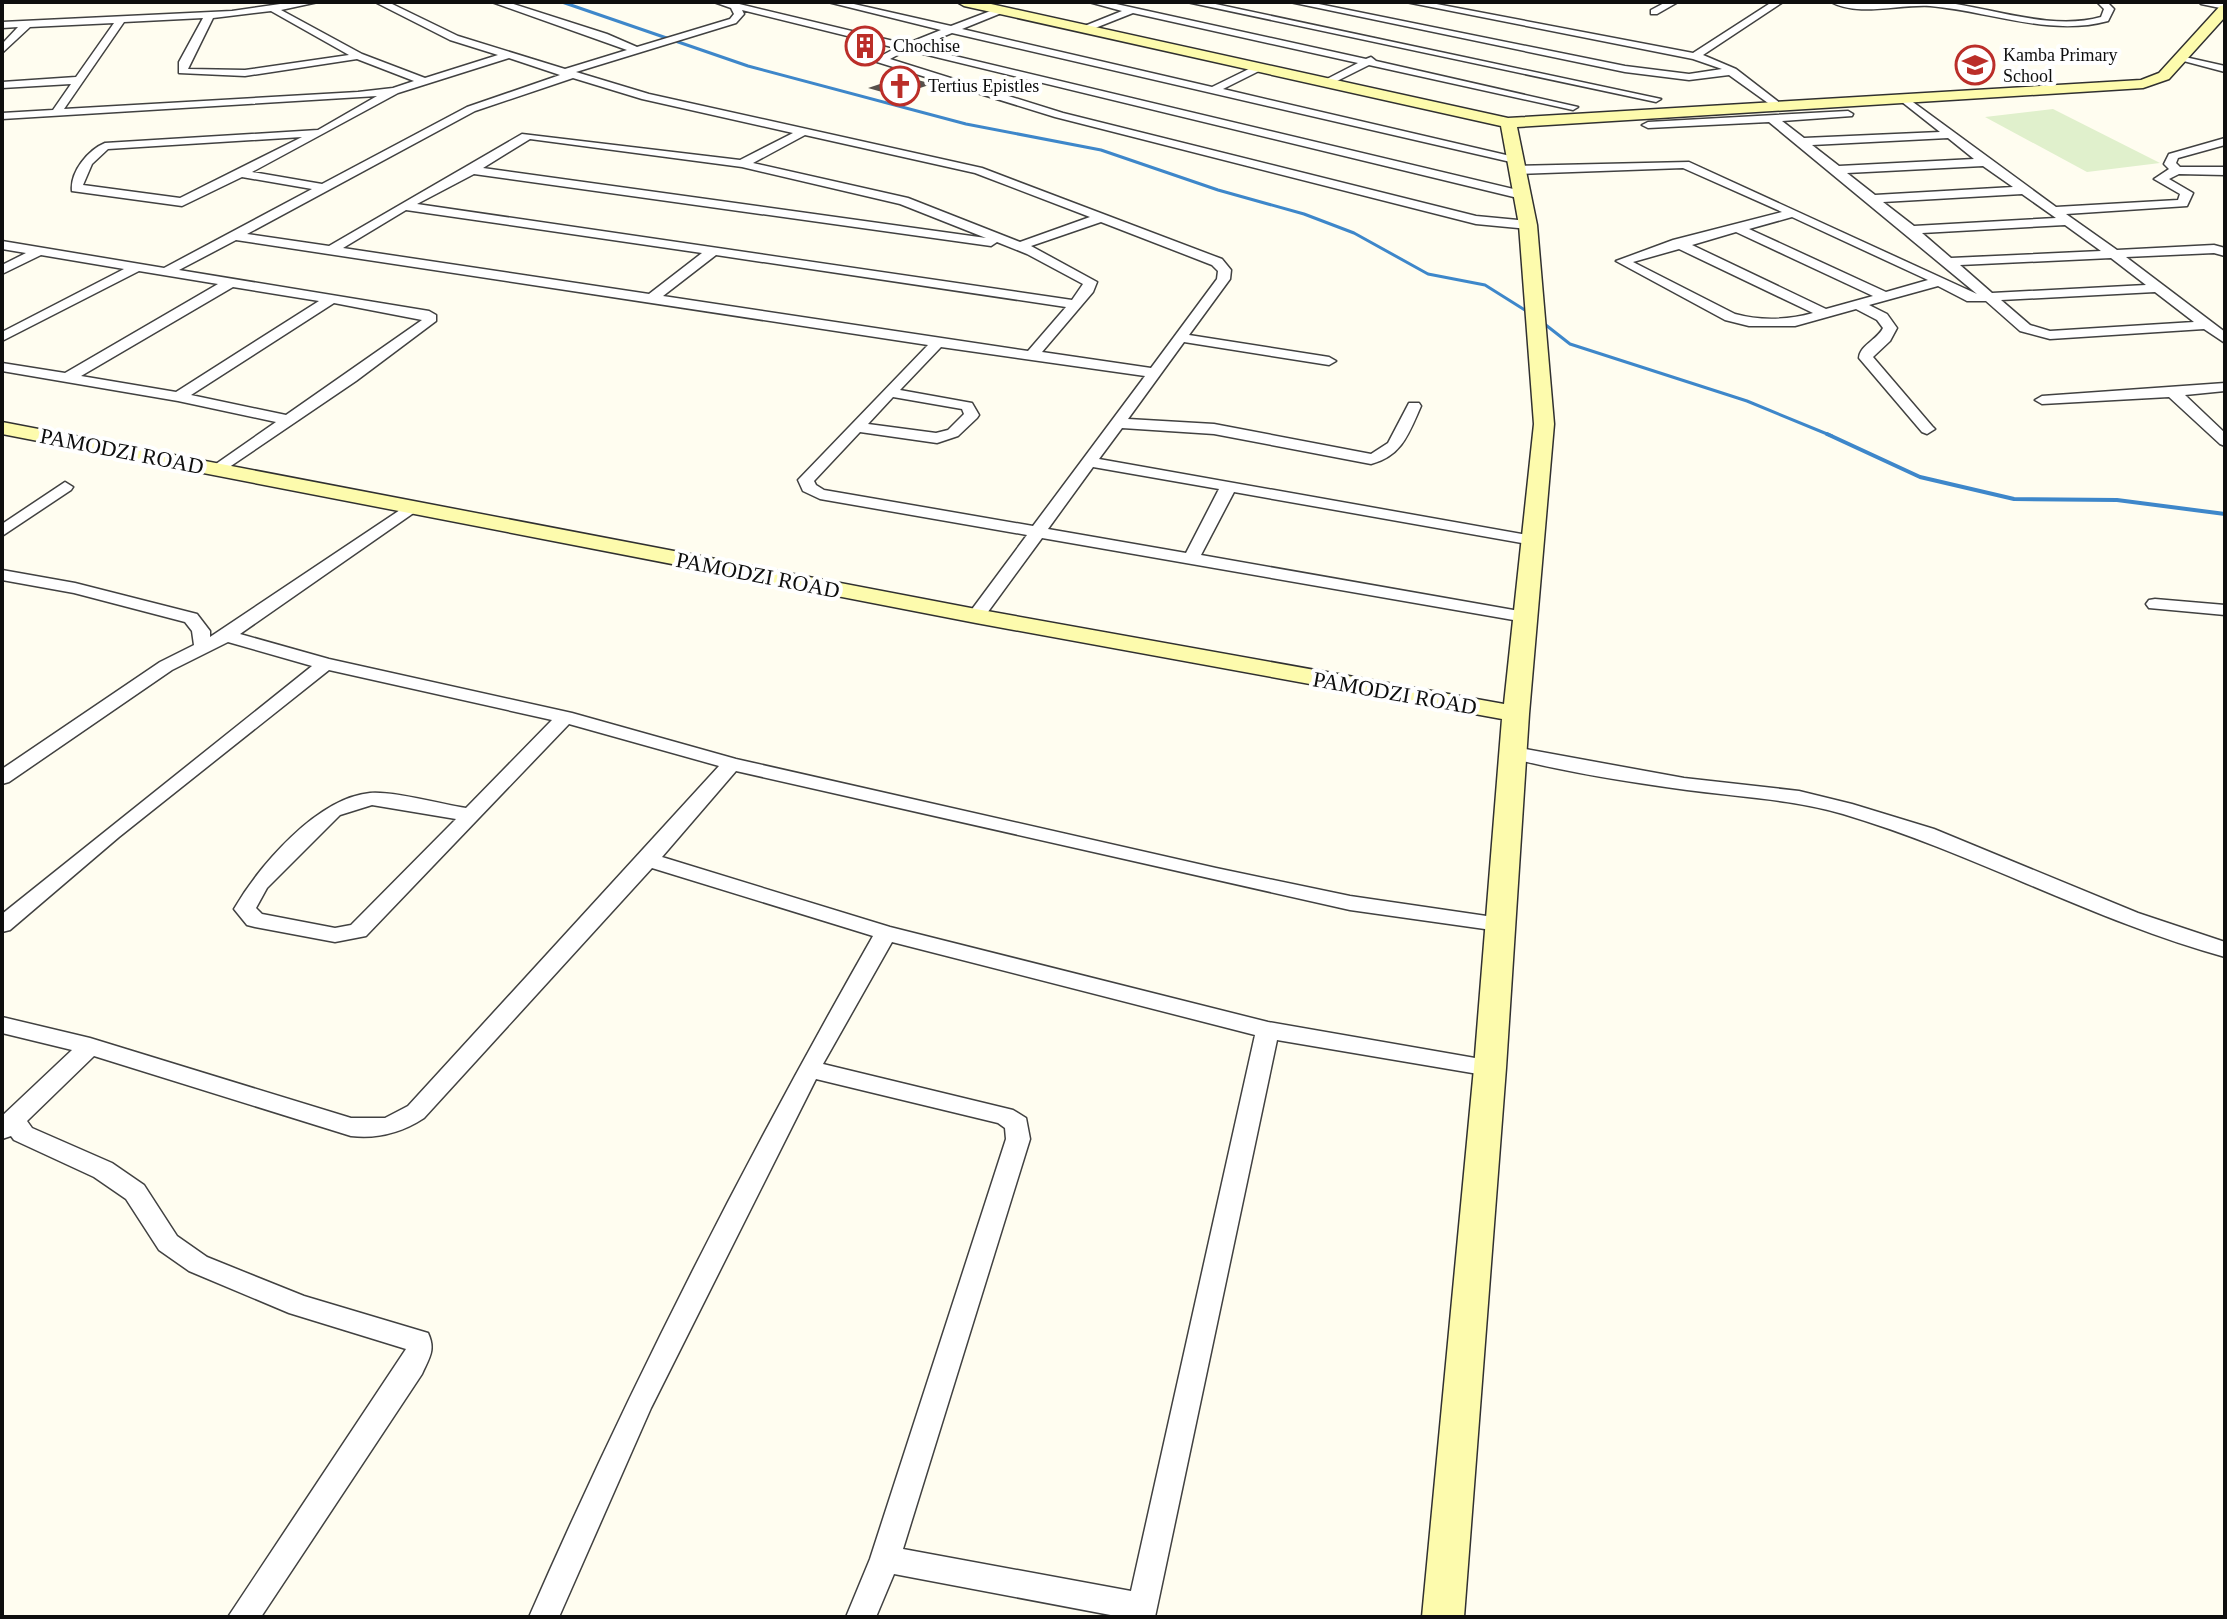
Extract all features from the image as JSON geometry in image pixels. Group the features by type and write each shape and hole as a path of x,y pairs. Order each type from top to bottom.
{"street":[{"path":"2,25 210,15 275,10 313,2"},
{"path":"380,2 446,35 646,97 978,170 1217,262 1225,270 1223,279 1157,373 976,616"},
{"path":"497,2 603,36 637,51"},
{"path":"719,2 1522,195"},
{"path":"833,2 1516,165 1685,164 1972,298 2159,288"},
{"path":"964,2 1508,123 1775,112 1848,114"},
{"path":"1094,2 1573,107"},
{"path":"1085,29 1152,2"},
{"path":"1192,2 1656,99"},
{"path":"1295,2 1665,75 1709,76 1732,71"},
{"path":"1411,2 1450,10 1464,7 1695,56 1732,71 1801,142 1950,262 2025,328 2050,335 2218,332"},
{"path":"1695,56 1778,2"},
{"path":"1836,2 1870,6 1955,2"},
{"path":"1980,2 2005,16"},
{"path":"1926,3 2055,23 2087,24 2105,19 2109,9 2102,2"},
{"path":"1648,125 1906,100 2143,84 2164,76 2180,57 2220,24 2225,7 2204,2"},
{"path":"1651,7 1669,4"},
{"path":"166,272 471,109 733,21 739,14 735,6"},
{"path":"1327,83 1430,30 1464,7"},
{"path":"275,10 358,56 426,82"},
{"path":"1001,10 905,47 881,60 1059,115 1476,220 1528,225"},
{"path":"210,15 184,62 183,71 201,73 289,68 358,56"},
{"path":"56,113 121,19"},
{"path":"2,50 27,24"},
{"path":"2,116 329,98 394,91 508,55"},
{"path":"2180,57 2225,69"},
{"path":"1198,97 1257,68"},
{"path":"2,85 78,80"},
{"path":"320,133 105,146 81,171 76,188 173,203 189,199 320,133 394,91"},
{"path":"1906,100 1985,162 2070,221 2218,332"},
{"path":"1124,131 1184,103"},
{"path":"1443,1617 1490,1068 1516,714 1544,424 1528,225 1508,123"},
{"path":"742,164 805,131"},
{"path":"1801,142 1950,135"},
{"path":"331,250 472,170 522,137 742,164 904,201 1016,244 1090,282 1088,289 1032,355"},
{"path":"2177,170 2170,164 2173,156 2225,141"},
{"path":"1838,170 1985,162"},
{"path":"472,170 983,242 1016,244 1102,217"},
{"path":"2055,211 2183,203 2187,193 2160,179 2177,170 2225,171"},
{"path":"240,173 325,188"},
{"path":"1873,199 2025,190"},
{"path":"404,206 712,252 881,273 1075,304"},
{"path":"1791,213 1622,261 1730,317 1749,322 1795,322 1940,281"},
{"path":"1911,230 2070,221"},
{"path":"1737,228 1884,296"},
{"path":"237,236 1157,373"},
{"path":"1677,243 1824,313"},
{"path":"2,245 429,315 429,321 380,359 286,420 219,469"},
{"path":"1950,262 2214,249 2225,252"},
{"path":"2,270 40,251"},
{"path":"654,297 712,252"},
{"path":"2,337 136,268"},
{"path":"68,378 228,284"},
{"path":"178,397 332,299"},
{"path":"1857,304 1882,317 1890,328 1885,338 1866,353 1866,358 1927,429"},
{"path":"1182,338 1329,361"},
{"path":"938,342 806,480 809,488 820,494 1525,617"},
{"path":"2,367 178,397 286,420"},
{"path":"2042,400 2225,387"},
{"path":"856,427 937,438 953,433 972,415 967,406 888,392"},
{"path":"2173,392 2225,441"},
{"path":"1120,423 1214,429 1371,459 1392,451 1414,406"},
{"name":"PAMODZI ROAD","path":"2,428 409,509 1516,714"},
{"path":"1090,462 1533,540"},
{"path":"2,531 65,487"},
{"path":"1191,559 1228,488"},
{"path":"2,778 166,666 226,636 409,509"},
{"path":"2,575 75,588 191,618 201,631 202,643"},
{"path":"2155,604 2225,610"},
{"path":"226,636 326,664 565,717 732,764 1230,878 1350,903 1499,924"},
{"path":"2,925 112,833 326,664"},
{"path":"471,815 371,799 333,811 259,884 245,909 255,920 335,935 358,931 471,815 565,717"},
{"path":"1514,753 1684,784 1799,797 1859,812 1927,833 2130,918 2225,950"},
{"path":"2,1025 90,1046 351,1127 375,1130 396,1125 416,1112 732,764"},
{"path":"648,860 886,933 1268,1030 1490,1068"},
{"path":"544,1617 638,1406 809,1069 886,933"},
{"path":"885,1559 1142,1612 1268,1030"},
{"path":"90,1046 7,1125 103,1170 135,1192 168,1243 198,1264 298,1305 418,1341 420,1350 412,1366 243,1617"},
{"path":"809,1069 1005,1116 1017,1124 1018,1139 885,1559 861,1617"}],"green space":[{"path":"2053,109 2160,163 2087,172 1985,117"}],"building":[{"name":"Tertius Epistles","path":"904,76 932,84 896,96 868,88"}],"waterway":[{"path":"562,2 748,66 966,124 1101,150 1218,190 1304,214 1354,233 1428,274 1485,285 1531,314"},
{"path":"1542,322 1570,344 1747,401 1832,436"},
{"path":"1827,434 1920,477 2014,499 2117,500 2225,514"}],"place":[{"name":"Chochise","path":"865,46"},
{"name":"Kamba Primary School","path":"1975,65"},
{"name":"Tertius Epistles","path":"900,86"}]}
